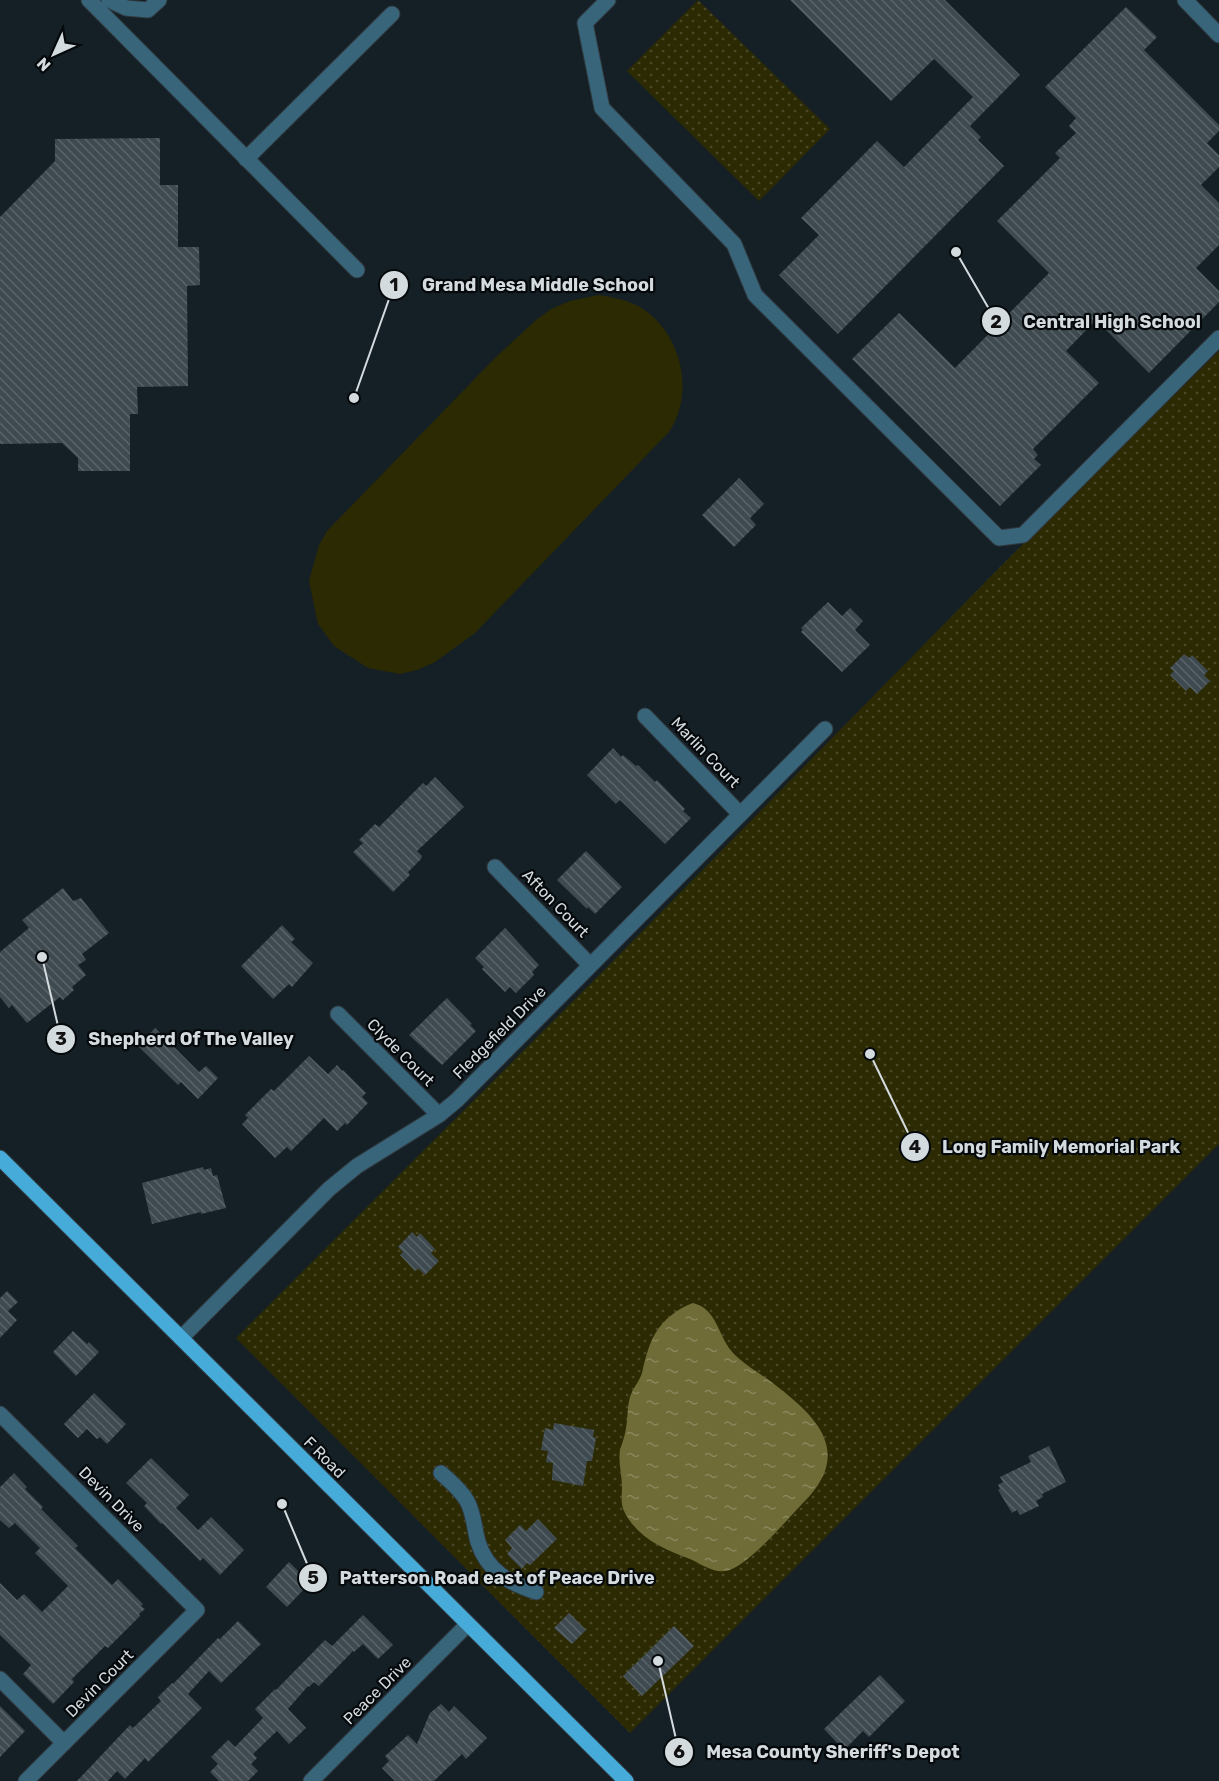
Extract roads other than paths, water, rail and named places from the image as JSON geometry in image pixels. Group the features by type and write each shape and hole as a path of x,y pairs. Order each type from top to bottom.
{"main road":[{"name":"F Road","path":"0,1158 468,1624 619,1779"}],"street":[{"path":"90,0 357,270"},
{"path":"109,0 126,8 148,10 159,0"},
{"path":"608,0 585,23 602,108 734,244 755,295 999,538 1023,535 1219,338"},
{"path":"1185,0 1219,34"},
{"path":"246,159 392,14"},
{"name":"Marlin Court","path":"645,716 740,814"},
{"name":"Fledgefield Drive","path":"181,1338 329,1189 357,1166 457,1100 825,729"},
{"name":"Afton Court","path":"495,867 590,965"},
{"name":"Clyde Court","path":"338,1014 439,1114"},
{"name":"Devin Drive","path":"0,1414 197,1610"},
{"path":"441,1473 467,1501 484,1557 504,1579 536,1592"},
{"name":"Devin Court","path":"26,1781 197,1610"},
{"name":"Peace Drive","path":"311,1781 468,1624"},
{"path":"0,1679 64,1743"}],"water":[{"path":"693,1303 708,1311 734,1354 805,1410 817,1424 828,1453 826,1469 817,1486 802,1504 749,1558 726,1571 710,1569 653,1542 630,1522 622,1503 620,1450 626,1431 630,1397 641,1376 649,1348 658,1329 671,1315"}],"place":[{"name":"Central High School","path":"956,252"},
{"name":"Grand Mesa Middle School","path":"354,398"},
{"name":"Shepherd Of The Valley","path":"42,957"},
{"name":"Long Family Memorial Park","path":"870,1054"},
{"name":"Patterson Road east of Peace Drive","path":"282,1504"},
{"name":"Mesa County Sheriff's Depot","path":"658,1661"}]}
